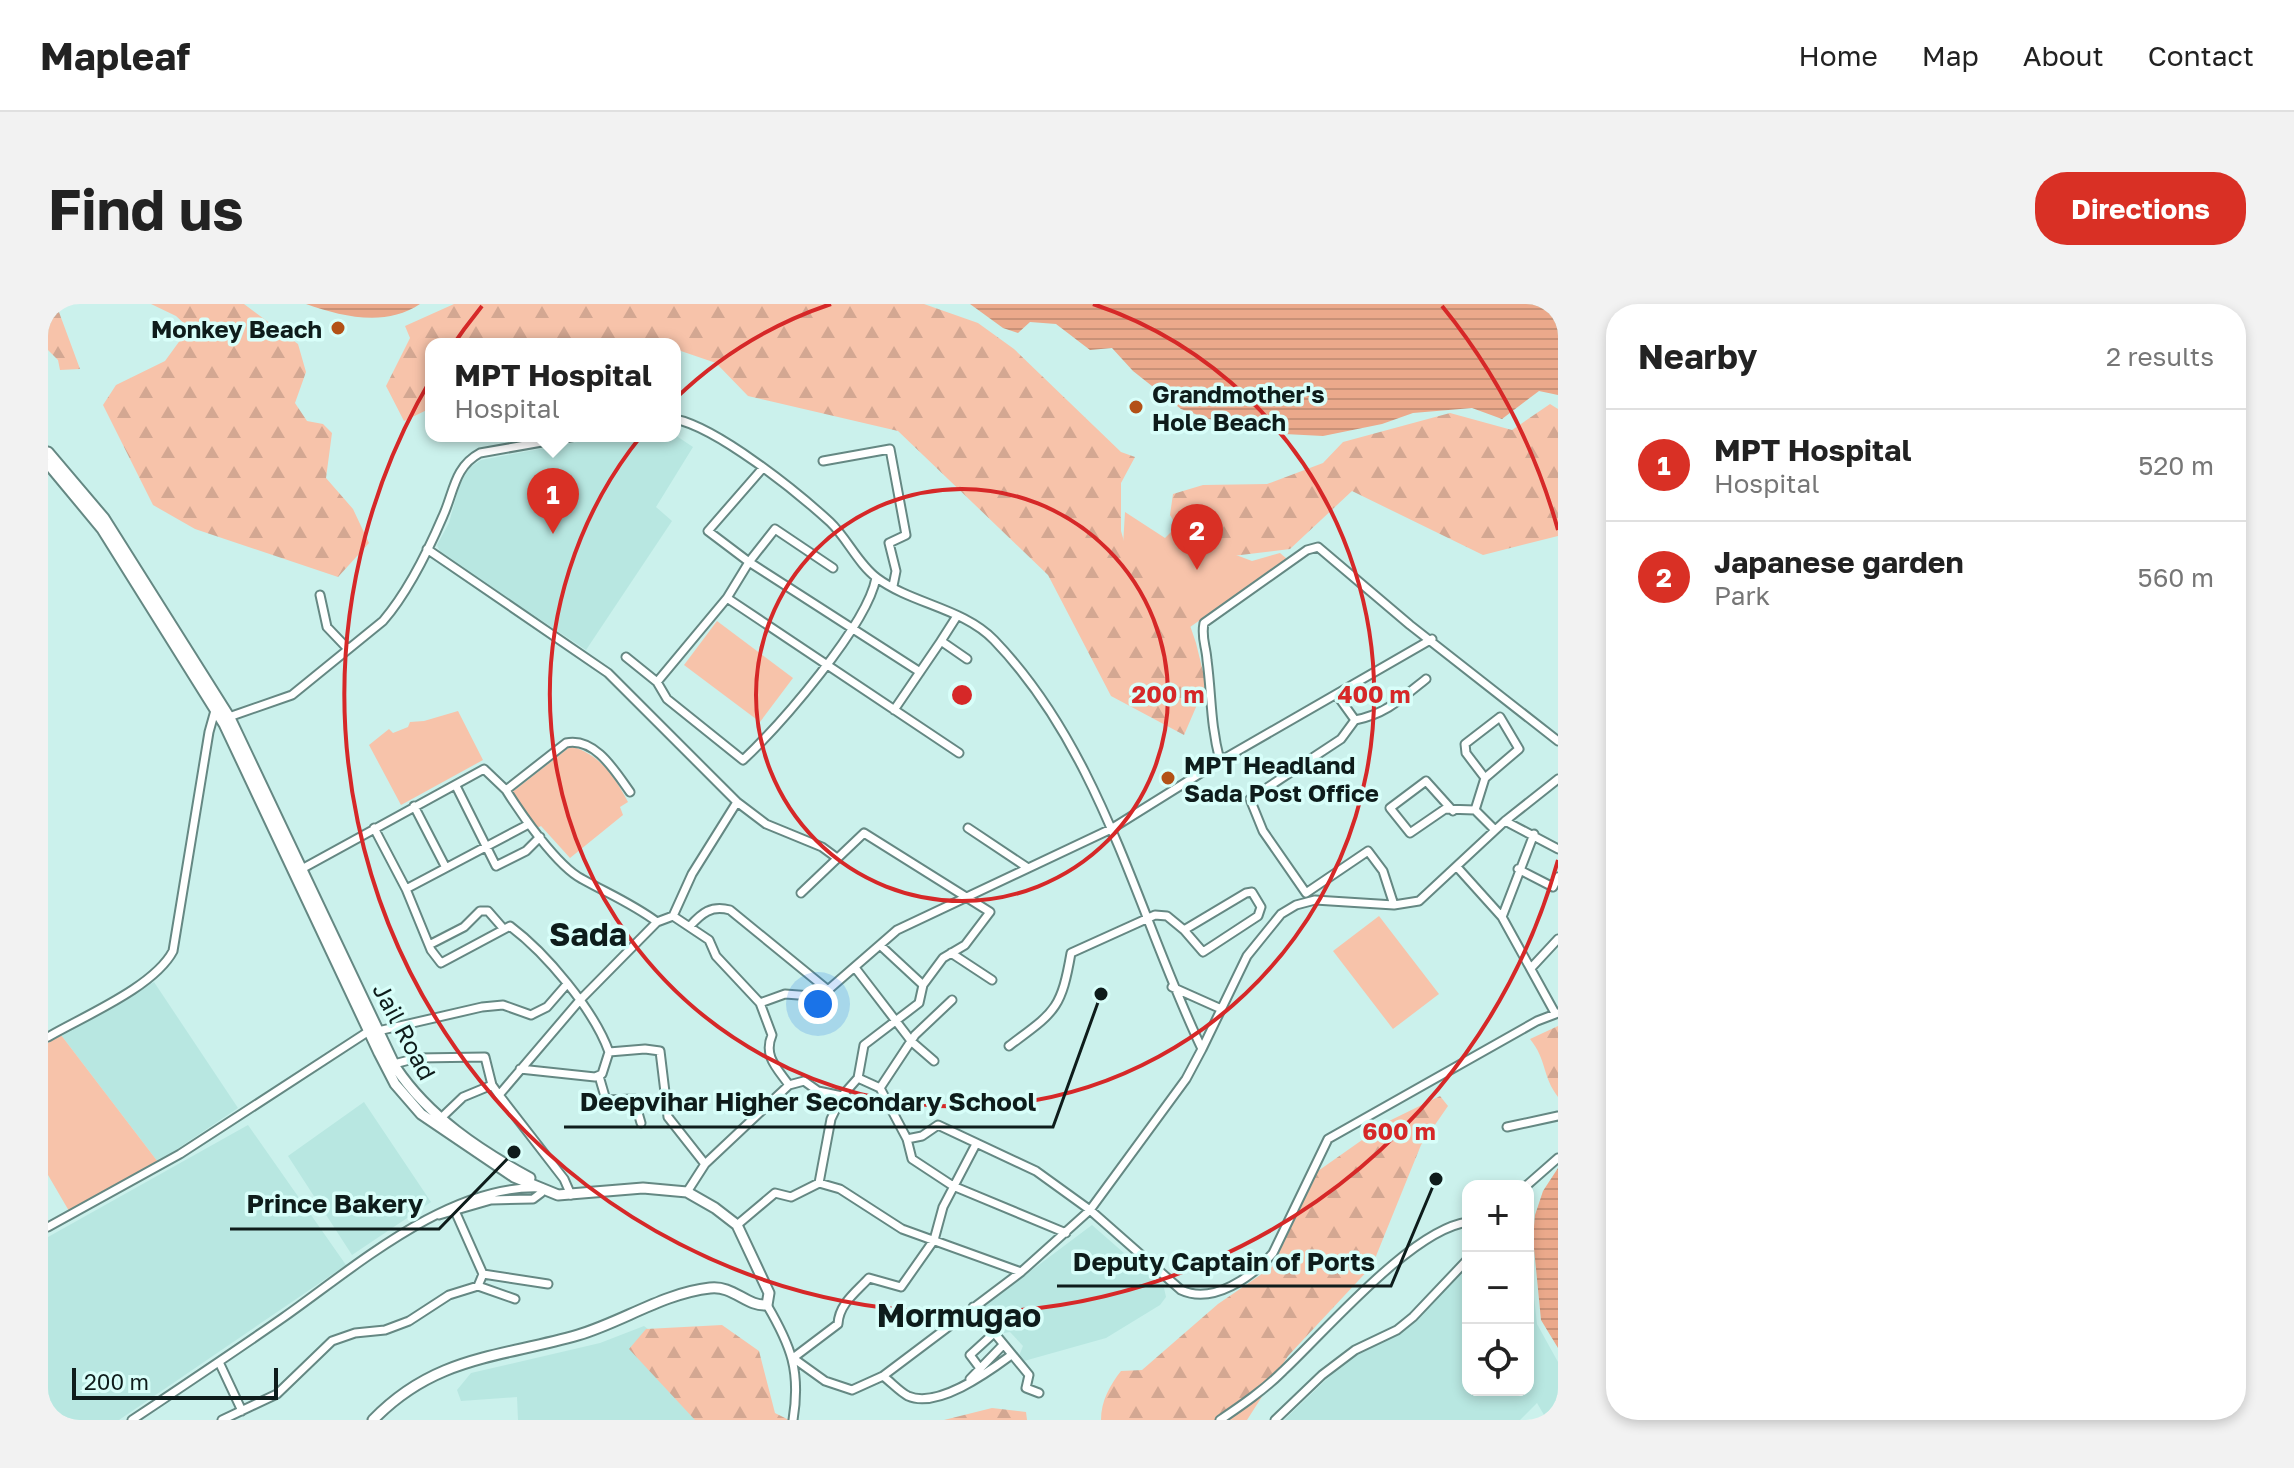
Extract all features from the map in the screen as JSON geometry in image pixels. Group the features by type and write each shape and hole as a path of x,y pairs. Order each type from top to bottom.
{"main road":[{"name":"Jail Road","path":"48,452 104,518 225,718 374,1031 395,1084 421,1114 475,1154 514,1177 542,1188"},
{"name":"Jail Road","path":"48,464 102,529 218,706"},
{"name":"Jail Road","path":"374,1031 413,1093 440,1119 542,1188"},
{"path":"373,1420 416,1382 445,1370 477,1358 580,1335 700,1289 730,1289 758,1306 767,1305 769,1293 737,1225 687,1192 643,1188 558,1195 542,1188"}],"street":[{"path":"681,421 717,435 830,522 876,578 957,616 993,639 1073,748 1111,829 1172,987 1202,1049"},
{"path":"225,718 292,695 395,608 444,515 458,473 467,460 480,453 542,442"},
{"path":"823,461 890,449 906,535 889,543 896,571 893,586"},
{"path":"762,469 708,531 849,629 920,672"},
{"path":"657,682 727,598 749,562 775,529 833,568"},
{"path":"1220,761 1210,721 1207,657 1201,638 1204,623 1307,550 1318,547 1410,625 1432,639 1558,741"},
{"path":"427,549 608,673 737,802 766,824 822,847 837,858"},
{"path":"626,657 657,682 667,699 743,760 771,734 825,666 873,595 876,578"},
{"path":"320,595 327,627 348,649"},
{"path":"727,598 959,753"},
{"path":"894,710 957,616"},
{"path":"760,1003 785,994 812,996 828,990 856,969 897,930 1111,829 1220,761 1432,639"},
{"path":"941,641 967,659"},
{"path":"1394,905 1383,871 1368,851 1306,893 1263,831 1250,799 1341,739 1355,720 1376,716 1397,705 1426,679"},
{"path":"1337,695 1355,720"},
{"path":"48,1037 150,978 166,964 173,951 218,706"},
{"path":"1475,810 1485,778 1519,749 1500,717 1465,744 1466,753 1485,778"},
{"path":"506,790 566,743 577,741 590,747 614,768 630,792"},
{"path":"299,870 484,769 506,790 527,825 579,878 604,888 615,898 657,922"},
{"path":"793,1358 825,1381 852,1390 883,1376 1021,1272 1090,1210 1186,1079 1219,1008 1263,932 1296,905 1315,900 1394,905 1419,901 1505,821 1558,779"},
{"path":"1453,811 1426,781 1390,808 1410,833 1441,810 1453,811 1475,810 1495,830"},
{"path":"456,786 496,866 526,851 540,837"},
{"path":"499,1095 580,1000 657,922 673,916 703,853 737,802"},
{"path":"414,806 445,866"},
{"path":"1505,821 1558,849"},
{"path":"406,889 527,825"},
{"path":"374,828 406,889 429,945 441,963 502,927 510,926 522,935 580,1000 609,1052"},
{"path":"968,828 1028,868"},
{"path":"801,893 864,833 990,912 965,945 951,953 923,985 923,997 898,1022 864,1045 858,1078 842,1096 831,1119 819,1183"},
{"path":"1502,917 1534,834"},
{"path":"907,1139 922,1136 938,1125 1036,1171 1090,1210 1181,1290 1193,1295 1208,1294 1240,1281 1273,1253 1328,1139 1556,1013 1502,917 1457,867"},
{"path":"1518,869 1553,887 1558,877"},
{"path":"1009,1046 1051,1014 1063,995 1071,953 1145,919 1162,915 1184,930 1198,950 1208,950 1258,916 1261,907 1255,895 1246,893 1184,930"},
{"path":"690,926 709,910 730,910 828,990"},
{"path":"429,945 464,927 480,911 488,911 502,927"},
{"path":"673,916 709,940 716,956 760,1003 772,1035 767,1047 770,1058 789,1085"},
{"path":"1532,967 1558,939"},
{"path":"881,946 923,985"},
{"path":"951,953 992,980"},
{"path":"856,969 912,1042 934,1061"},
{"path":"48,1227 180,1154 374,1031 482,1007 503,1005 531,1015 547,1007 567,984"},
{"path":"1172,987 1219,1008"},
{"path":"880,1088 915,1035 952,1000"},
{"path":"609,1052 660,1051 668,1117 705,1164"},
{"path":"609,1052 599,1076 606,1100 634,1099 641,1123"},
{"path":"394,1064 417,1058 485,1057 492,1085 564,1179 571,1195"},
{"path":"520,1069 568,1076 599,1076"},
{"path":"858,1078 880,1088 907,1139 912,1159 953,1186 1066,1233"},
{"path":"687,1192 705,1164 789,1085 804,1081 818,1091 842,1096"},
{"path":"440,1119 463,1097 492,1085"},
{"path":"1507,1127 1558,1116"},
{"path":"793,1358 838,1324 839,1313 845,1303 869,1278 901,1287 934,1240 943,1207 976,1144"},
{"path":"1533,1180 1558,1158"},
{"path":"737,1225 775,1193 791,1197 819,1183 840,1189 902,1229 1021,1272"},
{"path":"132,1420 395,1238 439,1215 517,1188 542,1188"},
{"path":"454,1210 483,1274 478,1286"},
{"path":"1220,1420 1257,1395 1330,1321 1427,1240 1462,1223"},
{"path":"1275,1420 1322,1375 1355,1350 1397,1330 1413,1317 1462,1265"},
{"path":"483,1274 548,1284"},
{"path":"222,1420 277,1394 332,1341 355,1333 385,1330 409,1321 449,1295 478,1286 515,1299"},
{"path":"767,1305 790,1344 793,1358 793,1420"},
{"path":"973,1307 1010,1356 1029,1375 1026,1388 1039,1393"},
{"path":"979,1367 970,1355 993,1334"},
{"path":"970,1379 1002,1346"},
{"path":"883,1376 909,1396 929,1399 943,1397 970,1379 985,1375 1010,1356"},
{"path":"219,1362 242,1411"}],"shaded area":[{"path":"306,304 420,304 393,316 364,318"},
{"path":"970,304 1558,304 1558,395 1539,391 1502,419 1472,408 1413,413 1382,424 1323,436 1246,432 1181,409 1133,371 1112,348 1090,350 1056,324 1030,322 1018,333 1003,328"},
{"path":"681,439 693,447 656,507 672,521 586,650 441,554 437,545 449,523 459,486 469,468 481,460 577,442 681,442"},
{"path":"154,982 238,1108 158,1162 61,1035"},
{"path":"364,1102 431,1202 352,1255 288,1156"},
{"path":"248,1125 346,1265 119,1420 48,1420 48,1237"},
{"path":"1558,1168 1558,1348 1541,1320 1534,1248 1535,1215 1543,1191"},
{"path":"1092,1225 1164,1288 1166,1297 1160,1305 1106,1338 1024,1361 1019,1356 1023,1346 1010,1332 998,1334 980,1309"},
{"path":"1462,1270 1462,1396 1534,1396 1534,1297 1537,1324 1558,1362 1558,1420 1547,1420 1537,1403 1520,1420 1284,1420 1349,1358 1400,1332"},
{"path":"644,1326 713,1378 747,1420 518,1420 517,1397 461,1401 457,1390 471,1373 600,1343"}],"green space":[{"path":"48,304 56,304 80,369 60,370 58,360 48,350"},
{"path":"151,304 244,304 298,344 306,372 295,403 307,421 323,424 332,433 326,478 353,509 369,543 338,577 195,529 153,505 103,405 116,385 165,361 189,328 176,316"},
{"path":"454,304 924,304 978,323 1014,349 1121,452 1135,457 1121,483 1121,531 1130,562 1161,576 1183,605 1206,684 1184,735 1111,696 1048,575 898,431 748,396 716,363 681,351 681,338 425,338 425,411 404,421 386,386 410,338 405,326"},
{"path":"1550,404 1558,409 1558,536 1483,555 1352,491 1290,549 1224,557 1184,539 1170,515 1173,494 1203,485 1267,484 1323,463 1343,442 1450,413 1512,430"},
{"path":"1125,512 1165,538 1172,531 1252,561 1280,553 1287,559 1183,632 1121,579"},
{"path":"717,621 793,678 760,722 684,665"},
{"path":"458,711 483,760 401,805 369,745 389,729 393,733 408,727 410,722"},
{"path":"571,746 605,767 628,802 620,807 623,815 570,858 541,826 537,828 511,793"},
{"path":"1379,916 1439,994 1393,1029 1333,951"},
{"path":"1558,1026 1558,1097 1530,1039"},
{"path":"61,1035 158,1162 69,1211 48,1175 48,1043"},
{"path":"1440,1096 1448,1106 1421,1145 1372,1266 1288,1356 1247,1420 1101,1420 1107,1394 1121,1371 1142,1370 1218,1304 1272,1267 1318,1171 1389,1121"},
{"path":"722,1325 759,1351 775,1413 789,1420 695,1420 629,1349 646,1329"},
{"path":"992,1408 1026,1412 1027,1420 944,1420"}],"place":[{"name":"Monkey Beach","path":"338,328"},
{"name":"Grandmother's Hole Beach","path":"1136,407"},
{"name":"MPT Hospital","path":"553,534"},
{"name":"Japanese garden","path":"1197,570"},
{"name":"MPT Headland Sada Post Office","path":"1168,778"},
{"name":"Deepvihar Higher Secondary School","path":"1101,994"},
{"name":"Prince Bakery","path":"514,1152"},
{"name":"Deputy Captain of Ports","path":"1436,1179"}],"district":[{"name":"Sada","path":"588,934"},
{"name":"Mormugao","path":"959,1315"}]}
